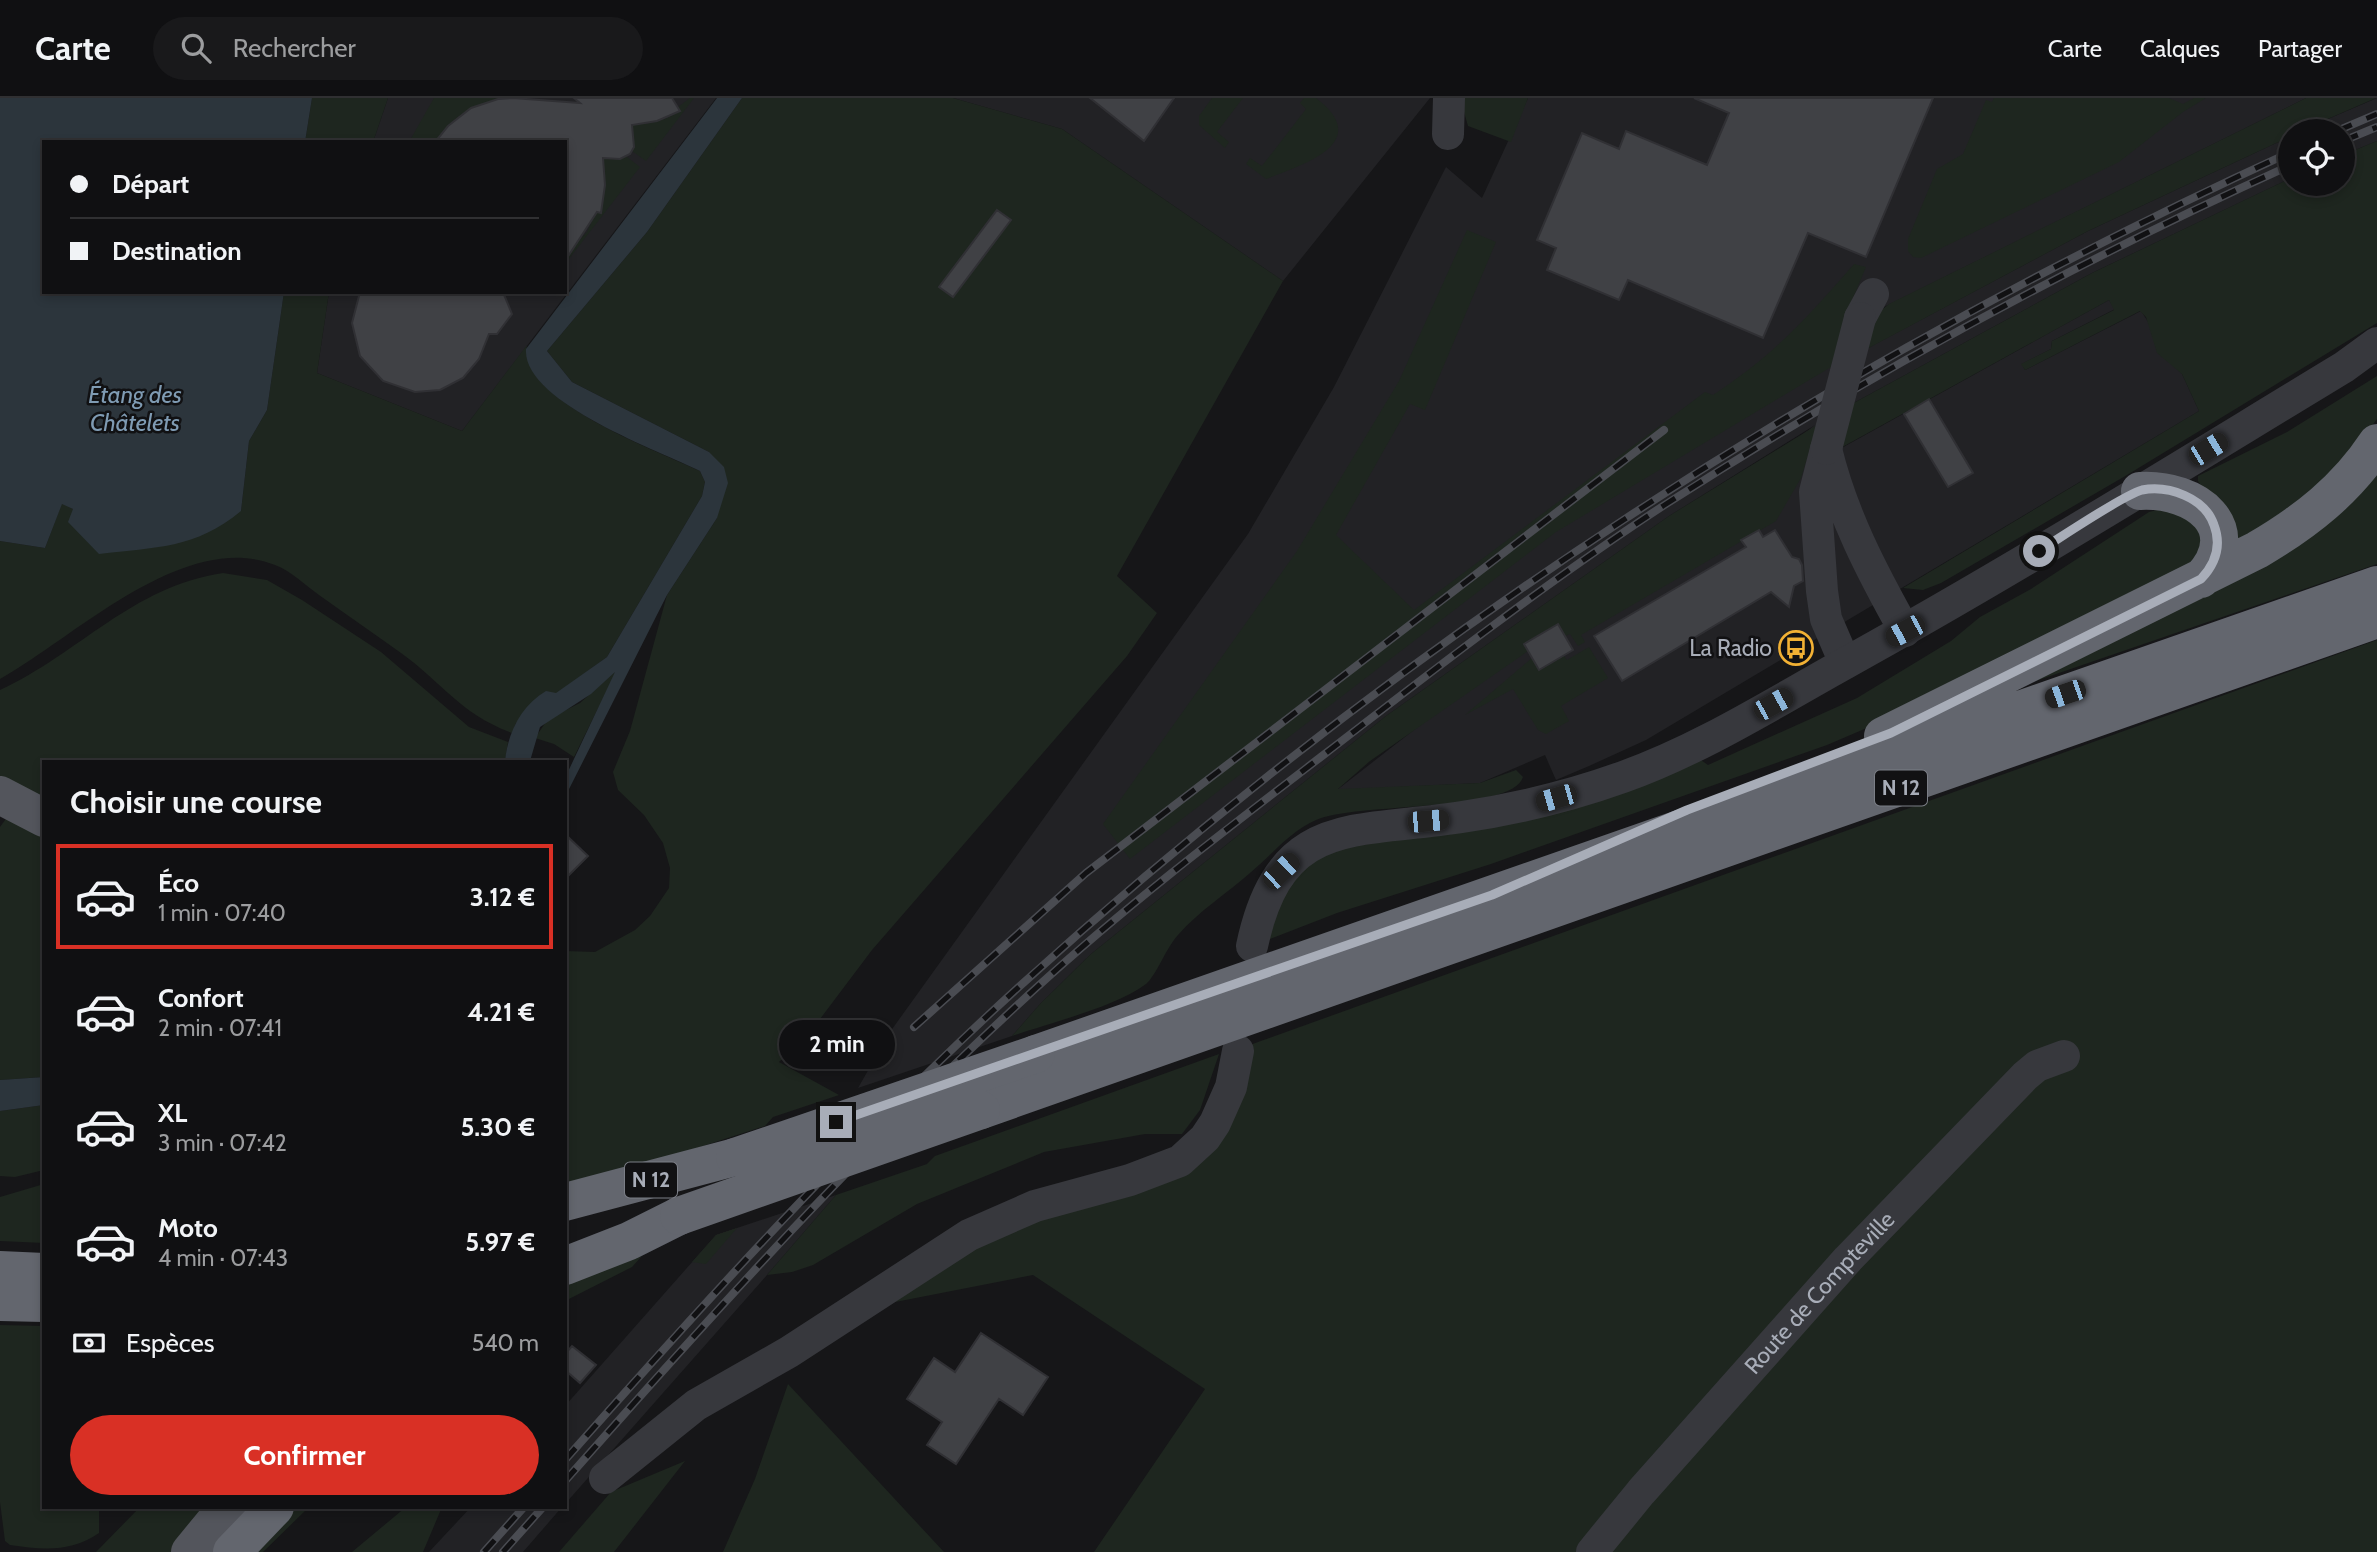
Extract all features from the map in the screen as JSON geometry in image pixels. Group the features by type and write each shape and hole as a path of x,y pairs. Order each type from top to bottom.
{"highway":[{"path":"1492,895 1687,810 1891,733 2201,579 2257,550 2312,516 2351,478 2377,443"},
{"path":"2140,491 2181,494 2191,498 2211,516 2217,536 2216,556 2201,579"},
{"name":"N 12","path":"567,1201 735,1157 2377,585"},
{"name":"N 12","path":"567,1240 679,1216 2377,619"},
{"path":"567,1265 629,1241 679,1216"},
{"path":"232,1552 273,1509"}],"main road":[{"path":"0,795 42,817"},
{"path":"190,1552 225,1509"}],"street":[{"path":"1448,134 1449,98"},
{"path":"1845,663 1826,618 1815,492 1866,306"},
{"path":"1252,946 1258,915 1272,883 1294,859 1328,837 1390,825 1493,813 1621,778 1701,744 1905,631 2344,367 2377,343"},
{"path":"2344,367 2377,359"},
{"path":"1826,449 1833,479 1869,567 1905,631"},
{"path":"1822,591 1869,567"},
{"path":"606,1478 643,1445 696,1405 789,1352 969,1235 1035,1206 1130,1180 1180,1161 1205,1138 1216,1123 1231,1087 1238,1051"},
{"name":"Route de Compteville","path":"1592,1552 1641,1492 1848,1259 1928,1174 2025,1076 2038,1066 2064,1056"}],"shaded area":[{"path":"312,98 388,98 374,140 305,140"},
{"path":"388,98 716,98 567,293 567,140 374,140"},
{"path":"434,98 512,98 489,102 468,110 450,124 437,140 410,140"},
{"path":"694,98 646,161 632,151 625,120 639,124 660,121 680,111 678,107"},
{"path":"742,98 953,98 1062,129 1283,281 1117,576 1157,613 1127,656 872,950 811,1031 779,1062 839,1095 773,1117 765,1126 672,1156 567,1182 567,951 595,952 635,930 650,916 669,888 670,868 663,843 644,815 618,790 613,772 630,731 667,595 717,518 709,452 572,382 547,351 647,232"},
{"path":"953,98 1430,98 1283,281 1062,129"},
{"path":"1212,98 1243,98 1217,132 1229,142 1225,148 1199,125 1199,116"},
{"path":"1304,98 1316,98 1332,114 1338,128 1336,140 1313,159 1266,179 1246,164 1250,158 1262,166 1306,109 1300,103"},
{"path":"1460,98 1528,98 1511,142 1468,126"},
{"path":"1528,98 2306,98 1884,307 1866,349 2088,231 2278,142 2278,184 2092,273 1850,405 1838,450 2109,300 2115,309 2052,341 2051,349 2022,364 2025,370 2141,311 2182,374 2199,411 1646,740 1589,766 1556,780 1545,755 1480,783 1337,790 1524,644 1558,624 1815,425 1669,516 1386,716 1091,954 1012,1036 858,1088 890,1032 1248,534 1334,387 1446,167 1482,198"},
{"path":"1994,98 2169,98 2183,104 2194,98 2206,98 2183,112 2119,162 1921,258 1913,257 1908,251 1908,239 1937,169 1963,154 1986,100 1992,102"},
{"path":"2306,98 2376,98 2328,119 2278,119 2278,142 2088,231 1865,350 1876,319 1889,304"},
{"path":"2377,98 2377,141 2355,150 2355,119 2328,119"},
{"path":"2377,141 2377,323 2127,475 1941,583 1923,590 1903,588 2199,411 2182,374 2157,353 2146,317 2140,311 2025,370 2021,364 2051,349 2052,341 2114,310 2109,300 1837,450 1850,405 2092,273 2278,184 2278,196 2355,196 2355,150"},
{"path":"627,157 640,167 567,261 567,253 587,232 596,212 601,213 605,185 595,158"},
{"path":"1467,230 1496,242 1425,410 1410,404 1336,535 1414,610 1705,392 1713,395 1735,380 1789,335 1854,264 1866,267 1846,315 1831,367 1556,532 1130,859 1103,824 1297,551 1399,381"},
{"path":"284,294 329,294 317,373 462,431 527,345 530,365 544,385 567,404 595,422 700,471 705,482 702,496 607,657 516,723 512,733 465,707 401,653 287,571 275,565 240,558 204,562 168,574 131,593 0,679 0,541 45,548 62,503 73,509 241,511 249,441 267,410"},
{"path":"329,294 566,294 462,431 317,373"},
{"path":"2377,376 2377,419 2344,462 2318,489 2238,543 2198,481 2198,476 2287,432"},
{"path":"1817,425 1801,478 1776,521 1581,635 1585,642 1578,646 1570,634 1565,636 1557,624 1524,644 1528,651 1370,761 1338,789 1480,783 1516,770 1523,777 1513,788 1463,802 1336,814 1316,820 1289,837 1186,926 1146,984 1100,1007 1012,1036 1091,954 1386,716 1669,516"},
{"path":"2377,464 2377,564 2015,688"},
{"path":"2174,506 2202,534 2199,560 1876,724 1827,745 1491,864 1337,913 1262,942 1271,910 1315,853 1698,758 1708,765 1857,698 1951,641 1980,617 2031,589 2149,512"},
{"path":"223,573 267,580 381,652 469,727 508,742 505,760 42,760 42,809 0,788 0,690 56,658 133,606 190,581"},
{"path":"2377,640 2377,1552 1094,1552 1205,1389 1033,1275 885,1304 974,1243 1018,1224 1159,1182 1247,1046"},
{"path":"1589,647 1608,678 1561,706 1569,721 1546,734 1538,730 1513,689 1465,715 1532,658 1540,670 1564,656 1567,660"},
{"path":"617,670 574,757 554,744 535,738 548,719 580,703"},
{"path":"8,816 42,836 42,1077 0,1080 0,827"},
{"path":"1219,1054 1200,1110 1182,1134 1145,1134 1044,1152 917,1204 813,1265 792,1272 767,1275 836,1195 927,1164 935,1156"},
{"path":"42,1105 42,1170 15,1177 0,1176 0,1111"},
{"path":"42,1185 42,1243 0,1241 0,1197"},
{"path":"836,1195 567,1502 567,1404 716,1235"},
{"path":"737,1228 706,1264 692,1262 716,1235"},
{"path":"642,1256 632,1267 567,1300 567,1283"},
{"path":"0,1325 42,1326 42,1509 99,1509 99,1533 78,1544 57,1548 10,1545 5,1541 0,1502"},
{"path":"788,1384 944,1552 723,1552 755,1479"},
{"path":"685,1461 614,1552 559,1552 611,1492"},
{"path":"138,1509 208,1509 173,1552 96,1552"},
{"path":"293,1509 307,1509 263,1552 252,1552"},
{"path":"404,1509 441,1509 423,1552 352,1552"},
{"path":"469,1509 560,1509 523,1552 429,1552"}],"water":[{"name":"Étang des Châtelets","path":"0,98 312,98 305,140 42,140 42,294 284,294 267,410 249,441 241,511 207,533 191,539 157,547 99,554 68,522 73,509 62,504 45,548 0,541"},
{"path":"717,98 742,98 647,232 547,351 572,382 709,452 724,467 728,483 717,518 667,595 567,793 567,774 615,672 591,694 540,727 530,760 505,760 513,730 523,712 537,697 546,691 556,693 607,657 702,496 705,482 700,471 626,438 569,406 546,388 531,369 526,349"},
{"path":"42,1077 42,1105 0,1111 0,1080"}],"building":[{"path":"574,98 672,98 680,111 657,121 632,125 634,147 630,154 620,159 603,158 605,185 601,213 597,212 567,258 567,140 437,140 448,126 471,108 498,99 580,103"},
{"path":"1090,98 1174,98 1144,141"},
{"path":"1694,98 1933,98 1866,257 1808,233 1763,338 1628,280 1619,300 1547,270 1556,248 1537,240 1582,133 1619,149 1626,131 1707,165 1729,113"},
{"path":"997,210 1011,220 953,297 939,287"},
{"path":"359,294 504,294 512,314 497,334 489,334 479,359 463,378 440,390 415,392 383,381 360,356 352,323"},
{"path":"1929,399 1973,473 1948,487 1904,414"},
{"path":"1759,530 1763,537 1775,530 1792,557 1799,559 1802,565 1803,581 1794,586 1789,607 1771,592 1622,681 1594,636 1746,547 1741,540"},
{"path":"1558,624 1573,650 1539,670 1524,644"},
{"path":"567,836 588,856 567,877"},
{"path":"981,1333 1048,1377 1023,1415 999,1399 956,1464 927,1445 942,1422 907,1399 934,1358 955,1372"},
{"path":"572,1346 596,1365 580,1383 567,1372 567,1352"}],"railway":[{"path":"2355,123 2377,114"},
{"path":"2355,136 2377,127"},
{"path":"567,1458 786,1216 961,1041 1165,860 1313,741 1466,627 1624,520 1785,418 1950,323 2119,234 2278,158"},
{"path":"567,1479 793,1228 973,1046 1142,897 1409,689 1534,595 1620,535 1815,412 2050,282 2278,171"},
{"path":"914,1027 1086,873 1664,430"},
{"path":"484,1552 522,1509"},
{"path":"503,1552 541,1509"}],"place":[{"name":"La Radio","path":"1796,648"}],"route":[{"path":"836,1122 1492,895 1687,810 1891,733 2201,579 2216,556 2218,542 2211,516 2203,507 2181,494 2156,490 2140,491 2039,551"}]}
